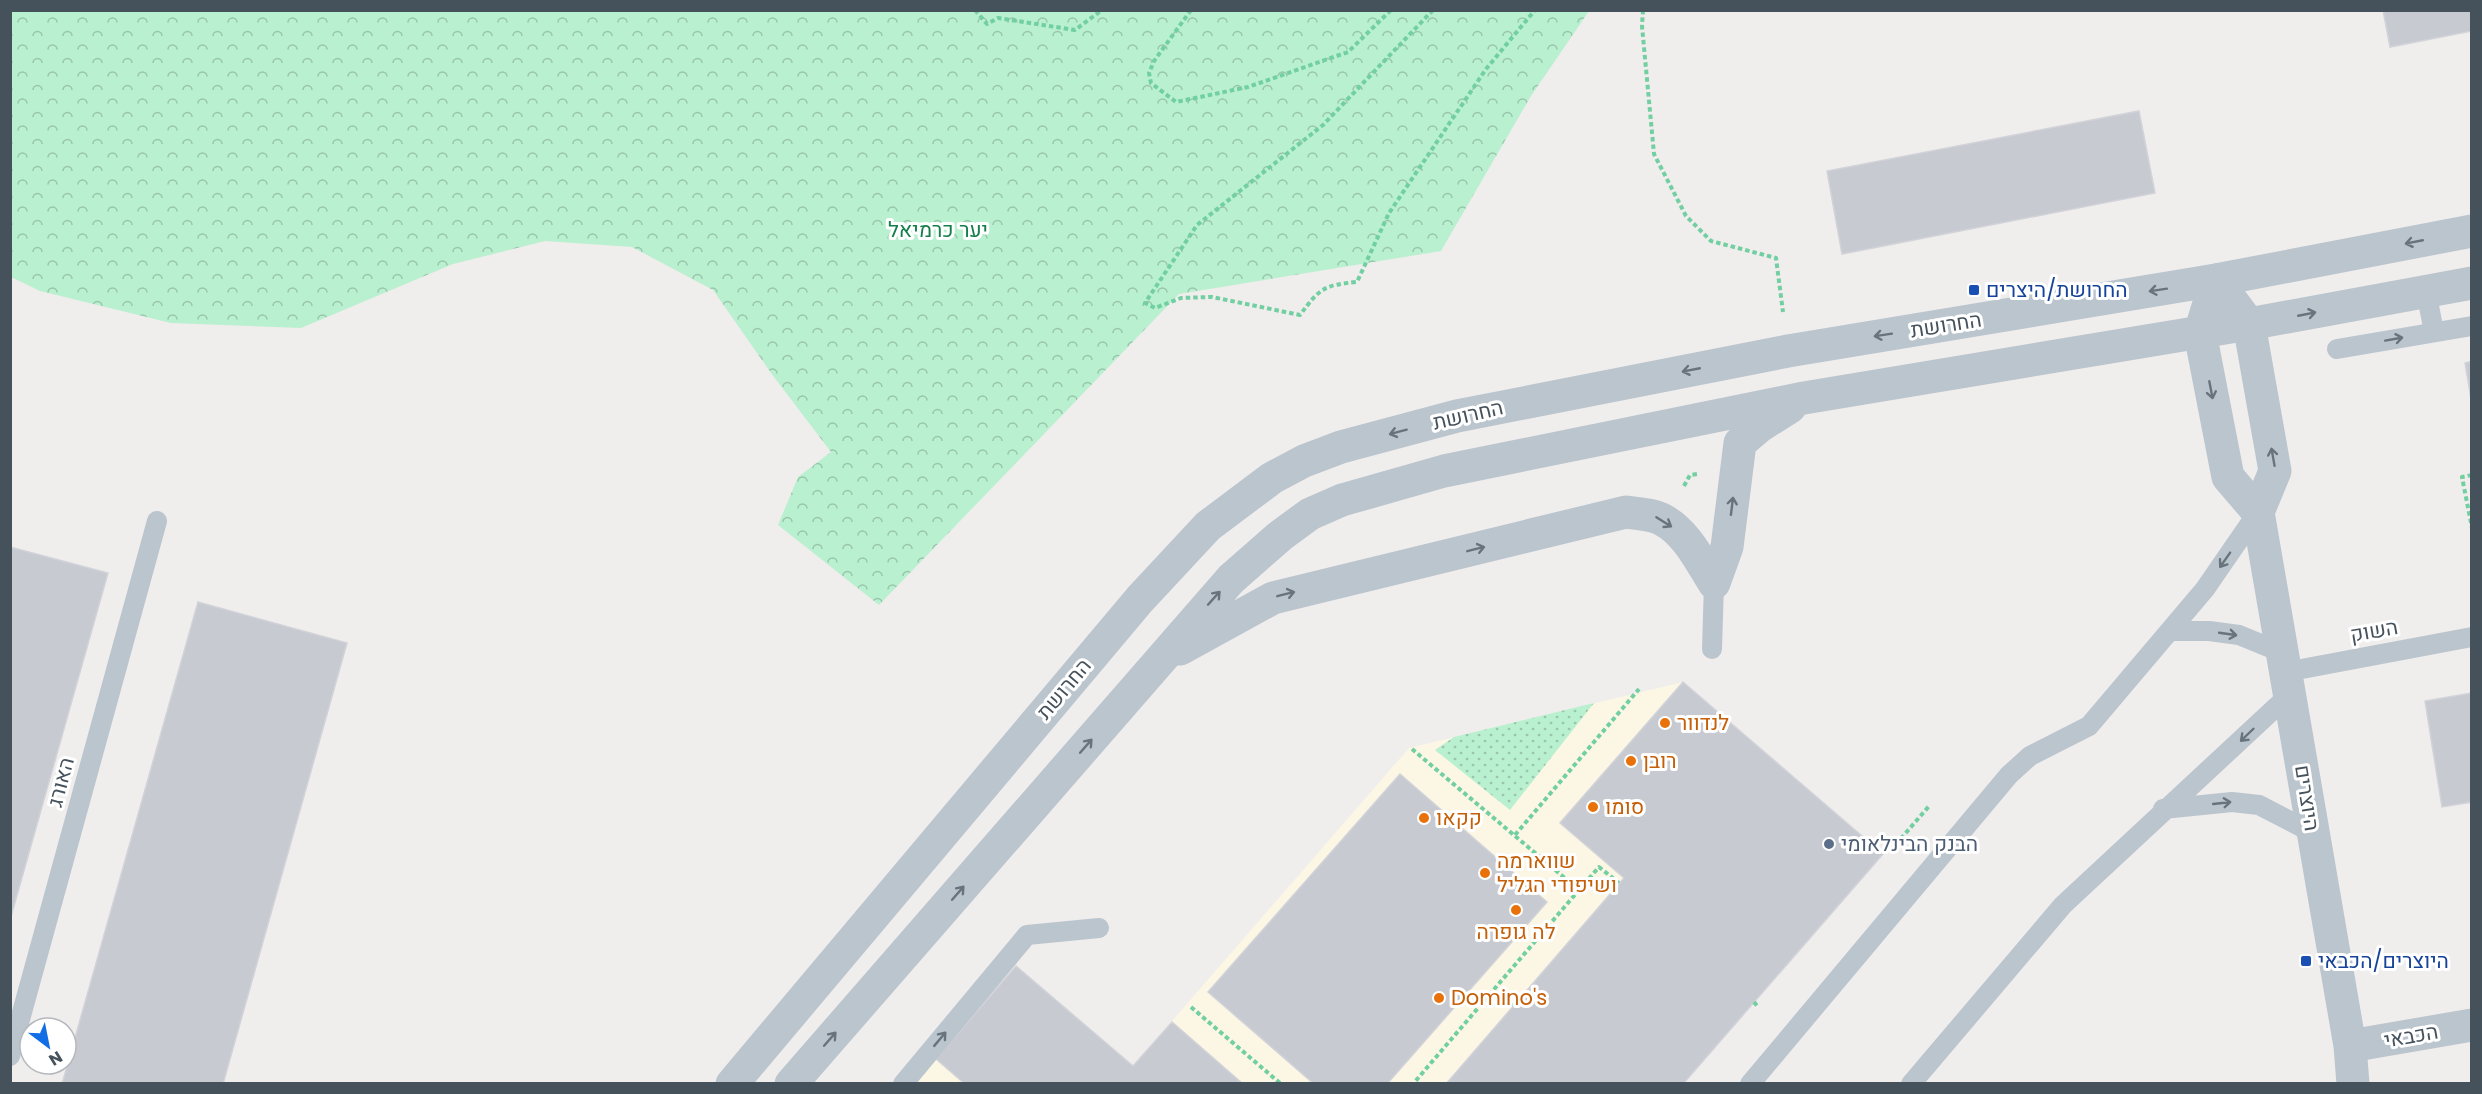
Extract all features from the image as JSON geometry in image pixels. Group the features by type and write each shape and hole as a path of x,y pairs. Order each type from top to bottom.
{"street":[{"name":"החרושת","path":"732,1083 1140,599 1208,526 1272,478 1304,461 1341,447 1457,416 1788,351 2216,280 2472,231"},
{"path":"2216,280 2249,324 2275,471 2259,512 2228,477 2200,333 2216,280"},
{"path":"791,1083 1231,579 1280,536 1310,514 1342,500 1444,471 1804,398 2200,333 2472,283"},
{"path":"1714,582 1727,547 1740,443 1760,426 1804,398"},
{"path":"1160,660 1273,598 1626,512 1656,516 1665,520 1693,549 1714,582"},
{"name":"היוצרים","path":"2259,512 2350,1047 2353,1083"},
{"name":"הכבאי","path":"2350,1047 2472,1025"}],"lane":[{"path":"2426,291 2434,332"},
{"path":"2337,349 2472,326"},
{"path":"1750,1083 2009,776 2030,756 2089,726 2205,589 2259,512"},
{"name":"האורג","path":"10,1056 157,521"},
{"path":"1713,649 1714,582"},
{"path":"1911,1083 2063,905 2163,809 2228,754 2286,673 2239,635 2209,631 2170,631"},
{"name":"השוק","path":"2286,673 2472,637"},
{"path":"2163,809 2232,802 2259,805 2313,834"},
{"path":"903,1083 1027,935 1099,928"}],"path":[{"path":"975,10 987,24 998,18 1075,30 1102,10"},
{"path":"1191,10 1154,61 1149,73 1151,83 1176,102 1248,87 1348,52 1391,10"},
{"path":"1433,10 1323,125 1197,225 1145,303 1155,308 1181,298 1212,297 1300,315 1314,295 1331,285 1357,282 1389,213 1486,69 1535,10"},
{"path":"1643,10 1643,38 1654,154 1686,216 1712,241 1776,258 1788,351"},
{"path":"2472,475 2462,477 2472,528"},
{"path":"1515,835 1639,689"},
{"path":"1412,749 1579,890"},
{"path":"1891,850 1930,805"},
{"path":"1413,1083 1599,867 1619,884"},
{"path":"1493,990 1513,1006"},
{"path":"1754,1002 1758,1007"},
{"path":"1191,1007 1281,1083"}],"shaded area":[{"path":"1683,682 1883,854 1683,1083 914,1084 1016,966 1133,1066 1409,748"}],"green space":[{"name":"יער כרמיאל","path":"11,10 1589,11 1531,96 1441,251 1179,294 879,605 778,525 798,477 831,452 771,373 713,290 632,247 545,241 453,264 301,328 171,323 40,291 11,277"},
{"path":"1594,703 1510,810 1435,750 1454,737"}],"building":[{"path":"2383,10 2472,10 2472,31 2390,47"},
{"path":"2139,111 2155,193 1842,254 1827,171"},
{"path":"2472,361 2472,405 2465,363"},
{"path":"10,547 108,573 10,920"},
{"path":"198,602 347,643 223,1084 62,1084 64,1076 78,1076 78,1027"},
{"path":"1683,682 1883,854 1683,1084 1446,1084 1624,878 1560,823"},
{"path":"2472,693 2472,802 2442,807 2425,701"},
{"path":"1400,774 1547,902 1387,1084 1314,1084 1208,992"},
{"path":"1016,966 1133,1066 1172,1022 1243,1084 965,1084 936,1059"}],"place":[{"name":"החרושת/היצרים","path":"1974,290"},
{"name":"לנדוור","path":"1665,723"},
{"name":"רובן","path":"1631,761"},
{"name":"סומו","path":"1593,807"},
{"name":"קקאו","path":"1424,818"},
{"name":"הבנק הבינלאומי","path":"1829,844"},
{"name":"שווארמה ושיפודי הגליל","path":"1485,873"},
{"name":"לה גופרה","path":"1516,910"},
{"name":"היוצרים/הכבאי","path":"2306,961"},
{"name":"Domino's","path":"1439,998"}]}
